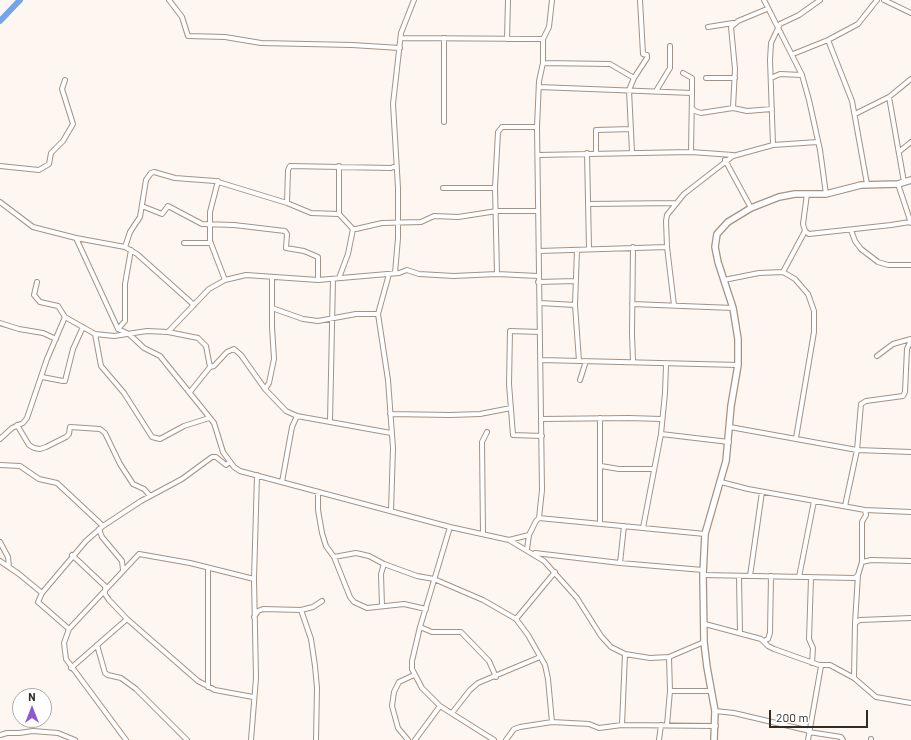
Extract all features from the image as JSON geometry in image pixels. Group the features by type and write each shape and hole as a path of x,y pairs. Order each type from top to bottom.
{"street":[{"path":"169,0 182,17 188,36 225,36 260,43 352,45 400,48"},
{"path":"395,273 398,222 396,139 393,112 401,33 414,0"},
{"path":"507,39 508,0"},
{"path":"527,549 530,535 536,521 539,518 542,497 537,127 539,87 543,63 543,39 549,27 552,0"},
{"path":"632,152 629,90 634,78 647,58 647,55 643,54 640,0"},
{"path":"764,0 767,9 802,75 810,100 826,194"},
{"path":"773,145 770,78 771,44 777,27 820,0"},
{"path":"792,54 828,40 858,24 877,0"},
{"path":"884,0 911,13"},
{"path":"708,27 733,23 767,9"},
{"path":"733,23 730,33 735,78 733,108"},
{"path":"401,38 543,39"},
{"path":"444,38 444,122"},
{"path":"828,40 848,90 855,114 867,184"},
{"path":"656,91 670,68 670,46"},
{"path":"543,63 610,64 634,78"},
{"path":"683,73 692,78 691,152"},
{"path":"770,78 780,74 802,75"},
{"path":"706,78 735,78"},
{"path":"855,114 889,97 911,79"},
{"path":"0,166 39,170 49,164 51,153 63,141 72,127 72,120 62,89 65,80"},
{"path":"539,87 692,93"},
{"path":"889,97 900,151 904,182"},
{"path":"692,108 701,113 733,108 746,111 772,109"},
{"path":"497,274 497,211 495,188 499,130 502,127 537,127"},
{"path":"596,153 596,130 631,129"},
{"path":"674,305 667,247 666,221 667,215 676,203 684,194 726,160 735,155 773,145 818,142"},
{"path":"900,151 911,142"},
{"path":"538,155 632,152 691,152 735,155"},
{"path":"587,153 589,248"},
{"path":"726,160 751,208"},
{"path":"288,203 289,167 339,166 391,168 396,166"},
{"path":"339,166 339,214 353,229 360,229 382,223 422,222 434,216 458,217 497,211 538,211"},
{"path":"125,247 130,232 140,216 146,180 151,173 157,172 174,178 218,182 288,203 311,213 339,214"},
{"path":"714,740 716,726 715,711 710,691 704,642 705,624 703,573 705,534 712,504 721,482 729,442 731,406 738,365 738,339 733,308 714,247 717,234 728,222 751,208 779,197 807,194 826,194 867,184 898,184 911,180"},
{"path":"218,182 210,212 211,243 225,280"},
{"path":"805,231 809,234 910,222 898,184"},
{"path":"443,188 495,188"},
{"path":"784,272 805,231 803,224 807,194"},
{"path":"0,202 34,227 76,238 125,247 131,250 144,258 194,305"},
{"path":"588,204 676,203"},
{"path":"142,206 162,214 168,206 193,221 210,225 234,225 285,231 287,233 287,248 304,251 318,256 318,280"},
{"path":"339,278 348,254 353,229"},
{"path":"851,230 855,241 861,249 878,262 888,266 911,265"},
{"path":"76,238 118,329 129,334 144,348 160,356 214,423 223,452 230,462 240,471 391,511 509,540 544,560 577,598 601,636 611,646 625,654 650,658 669,657 704,642"},
{"path":"184,243 211,243"},
{"path":"633,247 633,362"},
{"path":"539,251 577,250 589,248 667,247"},
{"path":"118,329 125,321 125,284 131,250"},
{"path":"577,250 575,305 579,361"},
{"path":"168,332 209,290 225,280 246,275 318,280 389,274 407,270 420,274 433,275 497,274 538,276"},
{"path":"724,280 759,273 784,272 795,279 808,294 814,311 814,332 796,438"},
{"path":"389,274 378,314 388,380 392,433 394,472 391,511"},
{"path":"265,389 269,383 273,364 272,277"},
{"path":"330,420 333,279"},
{"path":"538,282 575,281"},
{"path":"37,282 34,293 35,297 40,302 58,306 65,317 95,334 114,336 147,331 168,332 198,338 203,341 207,348 210,367"},
{"path":"540,303 575,305"},
{"path":"632,304 733,308"},
{"path":"272,308 312,320 332,319 356,314 378,314"},
{"path":"0,439 12,428 23,424 27,418 42,378 47,359 65,317"},
{"path":"0,323 43,333 56,339"},
{"path":"42,378 64,381 73,349 83,327"},
{"path":"540,332 510,332 509,384 513,435 542,436"},
{"path":"95,334 101,366 124,393 152,437 160,439 184,426 210,418"},
{"path":"877,356 893,344 911,339"},
{"path":"844,506 857,450 862,402 900,398 905,392 906,356 911,339"},
{"path":"190,392 210,367 215,365 227,352 234,349 241,355 265,389 284,410 297,416 330,420 392,433"},
{"path":"541,360 738,365"},
{"path":"580,380 586,361"},
{"path":"643,528 653,469 661,434 666,364"},
{"path":"390,414 450,416 480,414 511,408"},
{"path":"282,482 292,427 297,416"},
{"path":"542,418 661,420"},
{"path":"600,418 600,524"},
{"path":"17,426 29,445 40,449 66,437 69,434 69,427 100,429 105,433 120,464 132,484 144,489 150,496"},
{"path":"730,426 857,450 911,452"},
{"path":"483,534 482,442 487,432"},
{"path":"661,434 729,442"},
{"path":"69,629 38,602 42,593 72,555 101,527 150,496 182,479 212,457 216,457 226,465 230,462"},
{"path":"0,465 20,466 39,479 57,483 101,527 102,537 122,561 123,570"},
{"path":"601,466 619,469 653,469"},
{"path":"251,740 253,697 256,678 254,579 257,475"},
{"path":"721,482 762,492 865,510 911,512"},
{"path":"318,492 318,510 326,546 334,557 350,597 354,602 366,608 404,604 426,610"},
{"path":"750,576 762,492"},
{"path":"799,577 814,501"},
{"path":"854,678 858,575 862,562 862,522 866,515 865,510"},
{"path":"539,518 705,534"},
{"path":"450,526 420,627 412,661 414,675 422,688 440,706 494,740"},
{"path":"620,563 624,526"},
{"path":"509,540 530,535"},
{"path":"0,542 8,557 9,567"},
{"path":"334,557 356,553 369,556 384,564 417,576 434,579 483,600 516,619 528,635 540,657 548,679 552,722"},
{"path":"532,553 739,577 771,576 850,578 858,575"},
{"path":"126,740 66,660 64,646 65,638 69,629 123,570 141,554 190,563 208,569 254,579"},
{"path":"72,555 106,588"},
{"path":"862,562 871,560 911,562"},
{"path":"0,561 42,593"},
{"path":"382,606 381,574 384,564"},
{"path":"208,569 208,687"},
{"path":"516,619 555,572"},
{"path":"764,641 768,639 770,634 771,576"},
{"path":"739,577 740,633"},
{"path":"811,578 809,639 812,648 812,663"},
{"path":"106,588 105,594 109,600 127,619 172,660 198,681 208,687 225,692 253,697"},
{"path":"254,618 258,611 263,609 301,610 313,607 322,601"},
{"path":"301,610 311,639 315,666 317,688 316,740"},
{"path":"855,623 860,620 911,618"},
{"path":"71,668 127,619"},
{"path":"705,624 764,641 768,646 774,649 821,666 826,664 830,665 854,678 876,697 911,703"},
{"path":"420,627 432,632 461,632 489,661 496,677"},
{"path":"97,645 105,673 121,678 136,689 187,740"},
{"path":"622,725 625,654"},
{"path":"452,713 473,687 540,657"},
{"path":"667,725 670,691 669,657"},
{"path":"808,740 821,666"},
{"path":"408,740 398,728 392,706 394,692 399,682 414,675"},
{"path":"670,691 710,691"},
{"path":"415,740 440,706"},
{"path":"715,711 734,713 840,737 843,740"},
{"path":"506,740 514,729 552,722 589,724 599,728 622,725 716,726"},
{"path":"659,740 661,726"},
{"path":"0,735 8,733 19,734 33,731 58,734 75,740"}],"waterway":[{"path":"0,21 20,0"}]}
